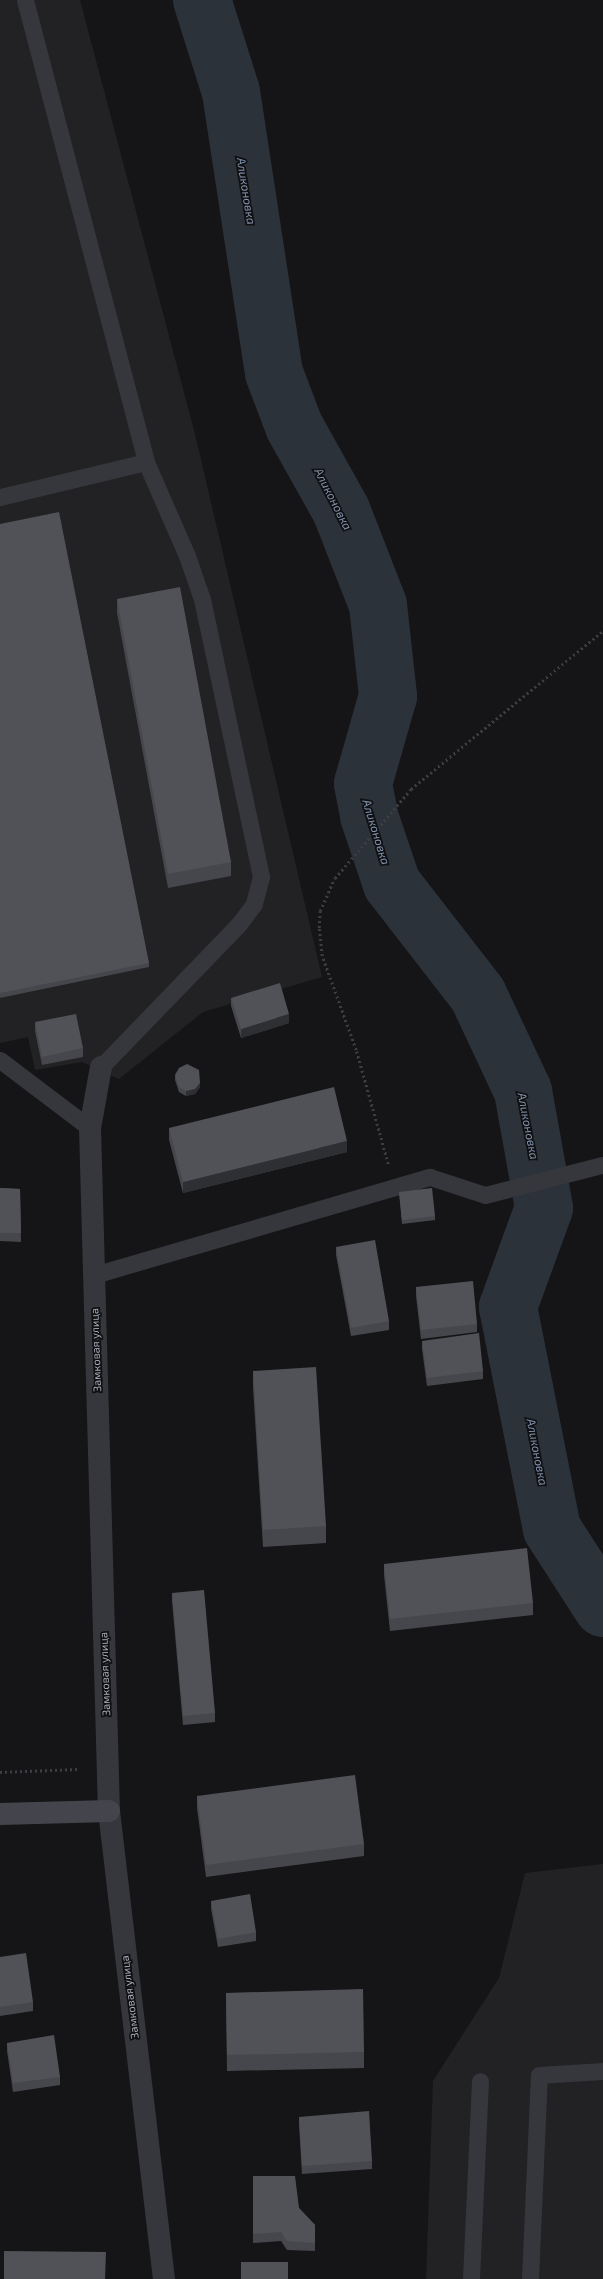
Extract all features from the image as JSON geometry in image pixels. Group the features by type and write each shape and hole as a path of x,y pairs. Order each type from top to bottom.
{"street":[{"name":"Замковая улица","path":"101,1067 90,1128 109,1811 164,2279"},
{"path":"0,1814 109,1811"}],"lane":[{"path":"26,0 146,462 184,550 202,599 261,878 254,904 239,924 101,1067"},
{"path":"0,497 146,462"},
{"path":"0,1060 90,1128"},
{"path":"94,1275 430,1177 485,1194 602,1165"},
{"path":"530,2279 539,2075 603,2071"},
{"path":"471,2279 480,2081"}],"path":[{"path":"395,1187 356,1050 322,956 319,928 320,911 335,878 411,789 603,631"},
{"path":"0,1772 107,1768"}],"shaded area":[{"path":"0,0 80,0 195,434 322,977 203,1012 119,1079 82,1062 35,1070 28,1037 0,1043"},
{"path":"603,1864 603,2279 426,2279 433,2081 499,1978 525,1873"}],"building":[{"path":"59,512 149,963 0,993 0,524"},
{"path":"180,587 231,862 168,874 117,599"},
{"path":"280,983 289,1014 241,1029 231,998"},
{"path":"76,1014 83,1048 42,1057 35,1022"},
{"path":"187,1064 199,1070 200,1083 195,1089 186,1091 179,1087 175,1075 179,1068"},
{"path":"334,1087 347,1141 183,1182 169,1128"},
{"path":"0,1188 20,1189 21,1233 0,1233"},
{"path":"432,1188 435,1216 402,1220 399,1192"},
{"path":"375,1240 389,1321 351,1328 336,1247"},
{"path":"473,1281 477,1324 421,1330 416,1287"},
{"path":"479,1333 483,1371 427,1378 422,1341"},
{"path":"316,1367 326,1526 263,1530 253,1371"},
{"path":"527,1548 533,1603 390,1619 384,1564"},
{"path":"204,1590 215,1713 183,1716 172,1593"},
{"path":"355,1775 364,1844 206,1865 197,1796"},
{"path":"250,1894 256,1932 218,1939 211,1901"},
{"path":"26,1953 33,2002 0,2007 0,1957"},
{"path":"363,1989 364,2052 227,2055 226,1993"},
{"path":"54,2035 60,2077 13,2083 7,2043"},
{"path":"369,2111 372,2161 302,2166 299,2117"},
{"path":"253,2176 295,2176 299,2208 315,2225 315,2243 287,2241 281,2232 253,2234"},
{"path":"4,2251 106,2252 105,2279 4,2279"},
{"path":"241,2262 288,2262 288,2279 241,2279"}],"waterway":[{"name":"Аликоновка","path":"202,0 231,92 274,373 294,426 341,510 378,605 388,696 363,784 369,816 392,884 478,995 523,1091 544,1208 508,1307 552,1529 603,1608"}]}
